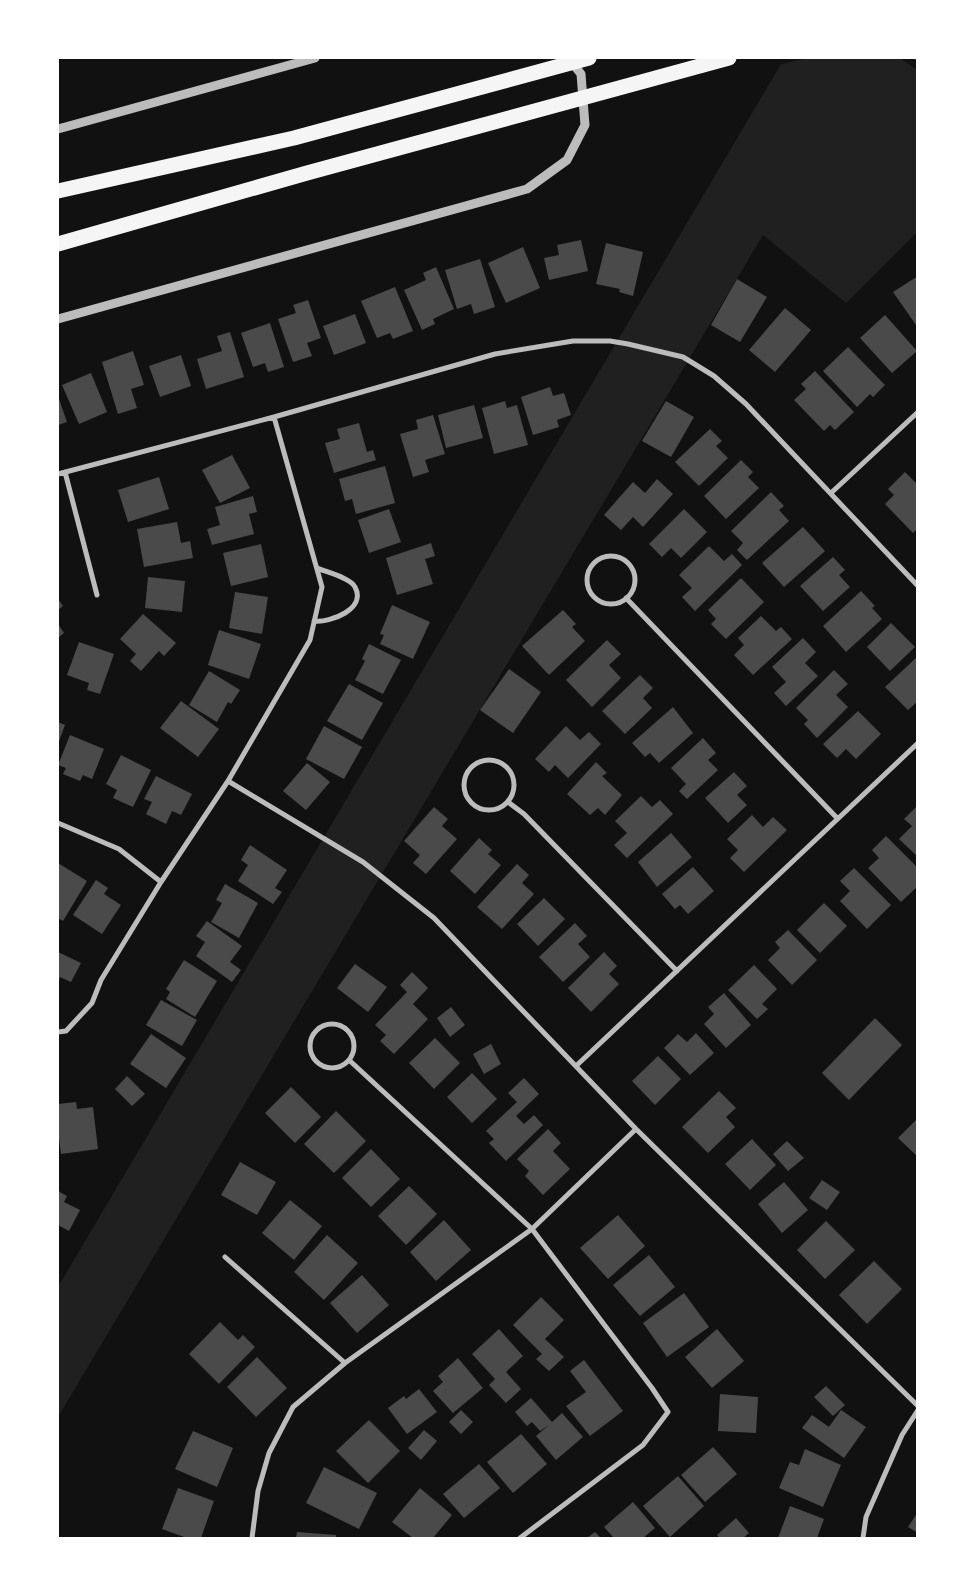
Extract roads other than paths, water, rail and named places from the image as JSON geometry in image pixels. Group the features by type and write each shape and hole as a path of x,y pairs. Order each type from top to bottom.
{"highway":[{"path":"58,191 294,138 589,58"},
{"path":"58,244 307,173 728,58"}],"street":[{"path":"58,128 315,58"},
{"path":"58,319 527,189 567,160 585,126 581,74 569,58"},
{"path":"58,474 274,417 495,354 572,341 610,341 683,357 714,376 746,404 918,586"},
{"path":"831,493 918,412"},
{"path":"58,1032 66,1031 92,1003 101,980 161,882 228,782 310,640 322,587 274,417"},
{"path":"65,472 97,594"},
{"path":"611,556 626,562 631,568 634,584 626,598 612,604 592,596 588,589 588,574 596,561 611,556"},
{"path":"314,622 334,620 344,614 354,603 357,594 355,586 350,581 316,568"},
{"path":"626,598 837,818"},
{"path":"576,1066 918,743"},
{"path":"489,760 505,765 514,779 512,795 508,802 494,810 486,810 471,803 466,796 465,780 468,772 474,766 489,760"},
{"path":"228,782 363,862 434,918 636,1129 918,1406"},
{"path":"508,802 524,814 677,971"},
{"path":"58,823 119,849 161,882"},
{"path":"331,1023 345,1027 354,1039 354,1046 349,1060 343,1065 329,1068 316,1062 310,1048 313,1034 318,1028 331,1023"},
{"path":"349,1060 532,1229 668,1412 643,1445 520,1538"},
{"path":"252,1538 258,1491 269,1453 293,1407 345,1363 532,1229 636,1129"},
{"path":"225,1257 345,1363"},
{"path":"863,1538 866,1517 902,1435 918,1410"}]}
